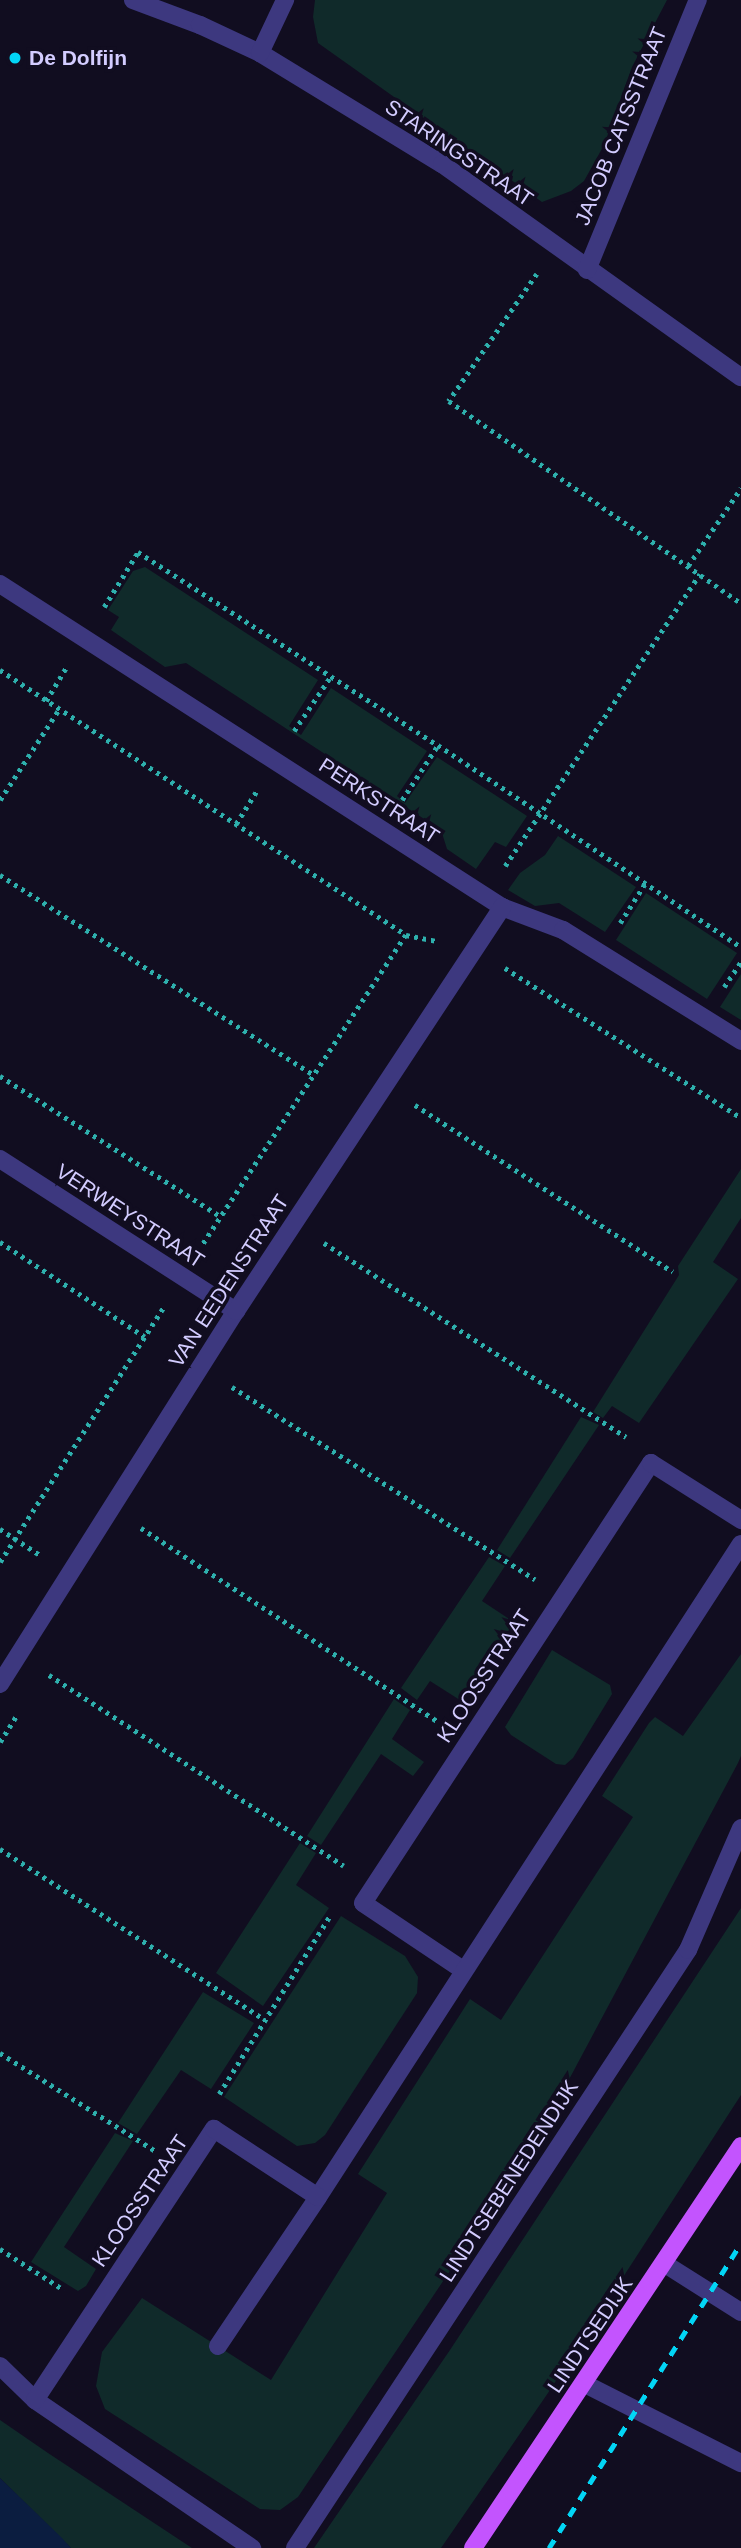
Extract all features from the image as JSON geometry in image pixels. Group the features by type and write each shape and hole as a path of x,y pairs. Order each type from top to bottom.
{"main road":[{"name":"LINDTSEDIJK","path":"474,2548 741,2146"}],"street":[{"name":"STARINGSTRAAT","path":"133,0 200,25 260,53 442,164 587,270 741,377"},
{"path":"260,53 285,0"},
{"name":"JACOB CATSSTRAAT","path":"587,270 698,0"},
{"name":"PERKSTRAAT","path":"0,584 502,907 563,930 741,1041"},
{"name":"VAN EEDENSTRAAT","path":"0,1684 236,1311 502,907"},
{"name":"VERWEYSTRAAT","path":"0,1159 236,1311"},
{"path":"651,1463 741,1520"},
{"name":"KLOOSSTRAAT","path":"363,1903 651,1463"},
{"path":"218,2346 318,2197 741,1544"},
{"name":"LINDTSEBENEDENDIJK","path":"295,2548 688,1950 741,1828"},
{"path":"363,1903 463,1970"},
{"name":"KLOOSSTRAAT","path":"35,2400 215,2129 318,2197"},
{"path":"665,2264 741,2312"},
{"path":"0,2366 35,2400 252,2548"},
{"path":"585,2384 741,2463"}],"path":[{"path":"555,247 449,401 741,603"},
{"path":"688,566 741,488"},
{"path":"46,701 138,552 438,745 539,815 646,882 741,947"},
{"path":"485,896 700,574"},
{"path":"0,670 407,935 474,948 741,1118"},
{"path":"0,800 59,709"},
{"path":"383,830 438,745"},
{"path":"0,874 314,1075"},
{"path":"601,953 646,882"},
{"name":"VAN EEDENSTRAAT","path":"0,1562 221,1217 407,935"},
{"path":"0,1076 221,1217"},
{"path":"405,1115 412,1103 673,1272"},
{"path":"294,1223 639,1445 651,1463"},
{"path":"316,1253 331,1230"},
{"path":"0,1242 145,1337"},
{"path":"223,1398 238,1375"},
{"path":"231,1387 563,1597"},
{"path":"133,1539 148,1516"},
{"path":"141,1528 469,1742"},
{"path":"0,1529 69,1574"},
{"path":"45,1673 374,1886"},
{"path":"0,1742 22,1707"},
{"path":"0,1849 265,2020"},
{"path":"215,2129 219,2094 334,1911 363,1903"},
{"path":"0,2053 187,2172"},
{"path":"0,2249 95,2310"}],"green space":[{"path":"315,0 667,0 632,67 604,145 584,181 571,191 542,202 318,43 313,17"},
{"path":"145,567 318,680 289,726 301,735 331,688 427,751 397,796 405,803 437,757 527,816 506,847 495,842 476,869 447,849 441,830 186,663 165,667 111,630 119,617 108,610 133,571"},
{"path":"558,836 636,887 605,932 559,903 535,906 508,890 520,873 545,855"},
{"path":"646,893 737,953 707,999 616,940"},
{"path":"741,974 741,1020 720,1007"},
{"path":"741,1169 741,1218 713,1262 738,1279 639,1423 612,1406 603,1418 593,1412 679,1275 678,1266"},
{"path":"581,1417 599,1425 510,1558 497,1550"},
{"path":"489,1557 505,1566 482,1601 514,1622 463,1702 430,1681 417,1700 401,1688"},
{"path":"552,1650 610,1685 612,1694 573,1758 565,1765 556,1764 511,1735 505,1727"},
{"path":"741,1654 741,1756 738,1763 565,2087 505,2189 298,2497 280,2510 260,2509 105,2409 96,2386 102,2352 142,2298 271,2380 387,2193 358,2174 470,1999 501,2020 633,1817 602,1796 649,1723 655,1717 683,1736"},
{"path":"394,1699 410,1710 392,1739 424,1762 413,1776 381,1754 321,1845 307,1836"},
{"path":"300,1843 316,1853 296,1885 329,1908 263,2006 216,1973"},
{"path":"741,1908 741,2095 548,2393 441,2548 314,2548 450,2350"},
{"path":"341,1916 405,1956 418,1977 417,1993 325,2135 315,2143 297,2146 224,2097"},
{"path":"203,1992 254,2023 211,2089 181,2070 137,2134 118,2123"},
{"path":"115,2133 133,2141 64,2247 96,2269 86,2286 78,2291 31,2262"},
{"path":"0,2420 192,2548 71,2548 0,2478"}],"water":[{"path":"0,2478 61,2537 71,2548 0,2548"}],"railway":[{"path":"549,2548 741,2243"}],"place":[{"name":"De Dolfijn","path":"15,58"}]}
